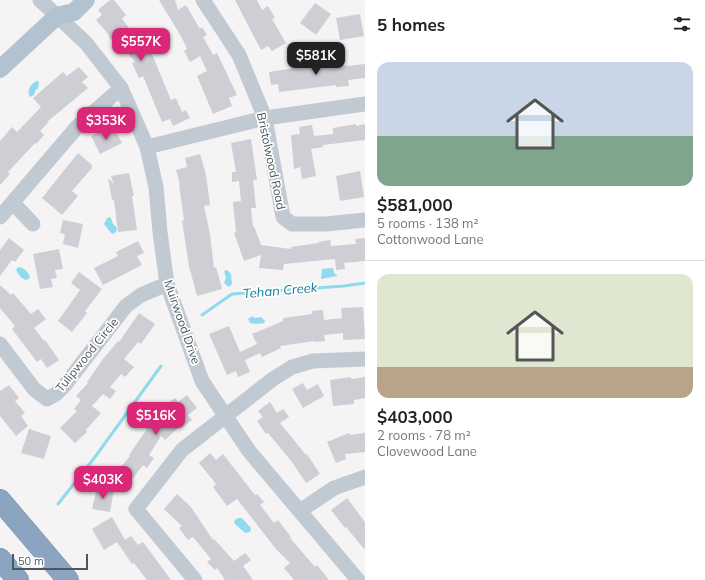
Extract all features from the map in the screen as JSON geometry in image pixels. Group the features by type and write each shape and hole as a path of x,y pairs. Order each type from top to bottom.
{"highway":[{"path":"0,500 68,580"},
{"path":"0,559 18,580"}],"main road":[{"path":"0,69 57,8 74,12 86,0"}],"street":[{"name":"Muirwood Drive","path":"40,0 57,8 120,88 147,147 156,187 167,284 202,381 248,451 358,580"},
{"name":"Bristolwood Road","path":"202,0 239,55 265,118 283,217 292,224 326,224 365,220"},
{"path":"0,217 77,127 120,88"},
{"path":"147,147 265,118 365,104"},
{"path":"13,203 33,224"},
{"name":"Tulipwood Circle","path":"0,344 34,389 47,399 56,394 65,385 126,306 141,296 167,284"},
{"path":"195,580 136,509 182,450 273,379 292,367 313,361 365,359"},
{"path":"300,511 334,488 365,477"}],"water":[{"path":"37,81 39,82 38,89 36,89 34,95 30,97 30,88"},
{"path":"109,217 117,228 116,232 113,234 104,224"},
{"path":"19,267 23,268 29,274 30,278 26,280 23,279 17,273 16,269"},
{"path":"333,268 334,273 337,276 321,279 322,269"},
{"path":"227,270 231,274 232,284 229,287 224,283 226,278 224,271"},
{"path":"253,316 254,318 261,317 265,321 264,323 250,323 248,319"},
{"path":"238,518 242,518 251,528 250,532 245,533 234,523"}],"building":[{"path":"110,0 114,0 126,15 122,19 145,48 149,47 171,100 176,98 182,112 186,110 190,118 173,126 170,119 162,122 143,76 139,78 132,63 135,62 120,43 116,46 96,20 102,15 98,10"},
{"path":"159,0 175,0 178,10 186,5 200,29 202,27 207,35 203,37 213,55 217,53 237,95 229,98 232,106 213,114 197,76 207,71 200,56 190,62 184,51 187,49 182,38"},
{"path":"235,0 257,0 262,10 268,6 275,18 272,19 286,43 272,51 268,46 261,50"},
{"path":"315,3 331,14 316,35 300,23"},
{"path":"360,14 364,36 340,40 336,18"},
{"path":"326,59 327,68 365,64 365,78 348,80 349,86 336,87 336,85 279,92 278,84 271,85 269,72 301,67 301,62"},
{"path":"79,67 88,77 82,82 88,88 47,122 48,123 40,131 44,135 8,172 10,174 0,185 0,141 12,127 17,132 41,107 33,98 63,72 67,76"},
{"path":"356,124 356,126 365,124 365,140 323,145 323,147 311,149 316,176 302,179 300,167 294,169 291,135 300,134 299,127 312,125 314,136 333,134 333,128"},
{"path":"104,130 106,134 115,130 122,143 100,154 91,136"},
{"path":"251,139 257,180 253,180 256,208 251,208 253,227 254,226 261,245 291,249 291,247 330,240 331,246 356,244 355,239 365,238 365,261 344,263 345,269 336,270 335,259 284,264 283,270 259,268 261,255 244,261 234,233 236,232 233,202 241,201 239,181 232,182 232,172 236,172 231,143"},
{"path":"78,153 92,165 92,168 72,191 78,196 62,215 42,198"},
{"path":"200,154 206,175 210,205 204,206 210,234 214,268 216,267 222,289 197,296 189,266 182,221 184,220 180,185 176,170 187,167 185,158"},
{"path":"360,171 364,197 340,201 336,176"},
{"path":"129,173 134,196 132,196 137,230 118,232 114,200 112,200 108,178 114,184 111,176"},
{"path":"63,220 83,224 78,248 63,244 65,234 60,233"},
{"path":"9,238 24,250 15,262 12,260 0,276 0,250"},
{"path":"138,241 144,253 137,256 142,265 103,285 94,268 118,256 116,252"},
{"path":"59,249 63,269 55,270 57,278 51,279 53,287 40,289 33,254"},
{"path":"79,272 102,289 85,311 87,313 72,332 58,321 80,290 71,283"},
{"path":"0,285 11,295 13,293 31,314 38,309 46,319 34,328 44,341 45,340 59,360 47,368 41,359 37,362 12,329 15,326 0,308"},
{"path":"363,307 365,339 343,340 343,333 324,335 325,341 280,346 281,348 262,357 260,353 245,360 250,372 238,377 236,371 227,375 209,334 229,326 240,352 257,344 252,334 283,321 283,318 312,314 312,311 323,310 324,320 342,318 341,308"},
{"path":"139,313 155,324 141,344 138,342 124,359 134,367 125,377 121,374 110,387 116,391 110,399 103,394 92,406 101,413 86,430 87,432 75,443 60,428 77,411 74,409 81,400 76,396 88,383 87,382 103,359 118,341 119,342"},
{"path":"351,377 351,379 365,377 365,398 354,400 354,404 333,406 330,380"},
{"path":"303,383 307,390 318,384 324,396 303,408 292,389"},
{"path":"9,385 19,398 15,401 25,413 21,416 28,426 16,436 0,416 0,391"},
{"path":"187,395 197,408 188,415 192,420 181,428 180,426 165,440 161,436 149,455 154,458 147,468 143,465 126,487 113,477 130,456 129,455 147,429 143,425 175,398 178,402"},
{"path":"270,402 277,413 283,409 289,417 280,423 306,455 307,454 320,474 306,483 292,462 268,433 266,434 257,421 263,417 258,411"},
{"path":"29,429 51,436 44,459 21,453"},
{"path":"349,433 350,435 365,433 365,452 345,454 346,459 336,463 327,442"},
{"path":"210,453 216,460 223,454 255,495 257,494 264,502 260,505 274,523 278,520 291,537 290,538 315,567 317,565 329,580 294,580 284,568 290,563 276,549 237,499 227,506 213,487 216,484 199,463"},
{"path":"97,487 114,490 110,512 92,509"},
{"path":"177,494 191,507 213,540 214,539 234,561 245,553 251,560 243,566 253,580 225,580 217,568 215,570 207,562 211,559 193,537 188,540 179,528 182,526 164,509"},
{"path":"347,498 365,522 365,550 331,510"},
{"path":"112,517 125,540 131,536 138,545 143,542 171,580 147,580 134,563 132,564 117,542 104,550 92,529"}],"waterway":[{"name":"Tehan Creek","path":"202,315 232,294 344,286 365,283"},
{"name":"Tehan Creek","path":"58,504 95,457 161,366"}]}
